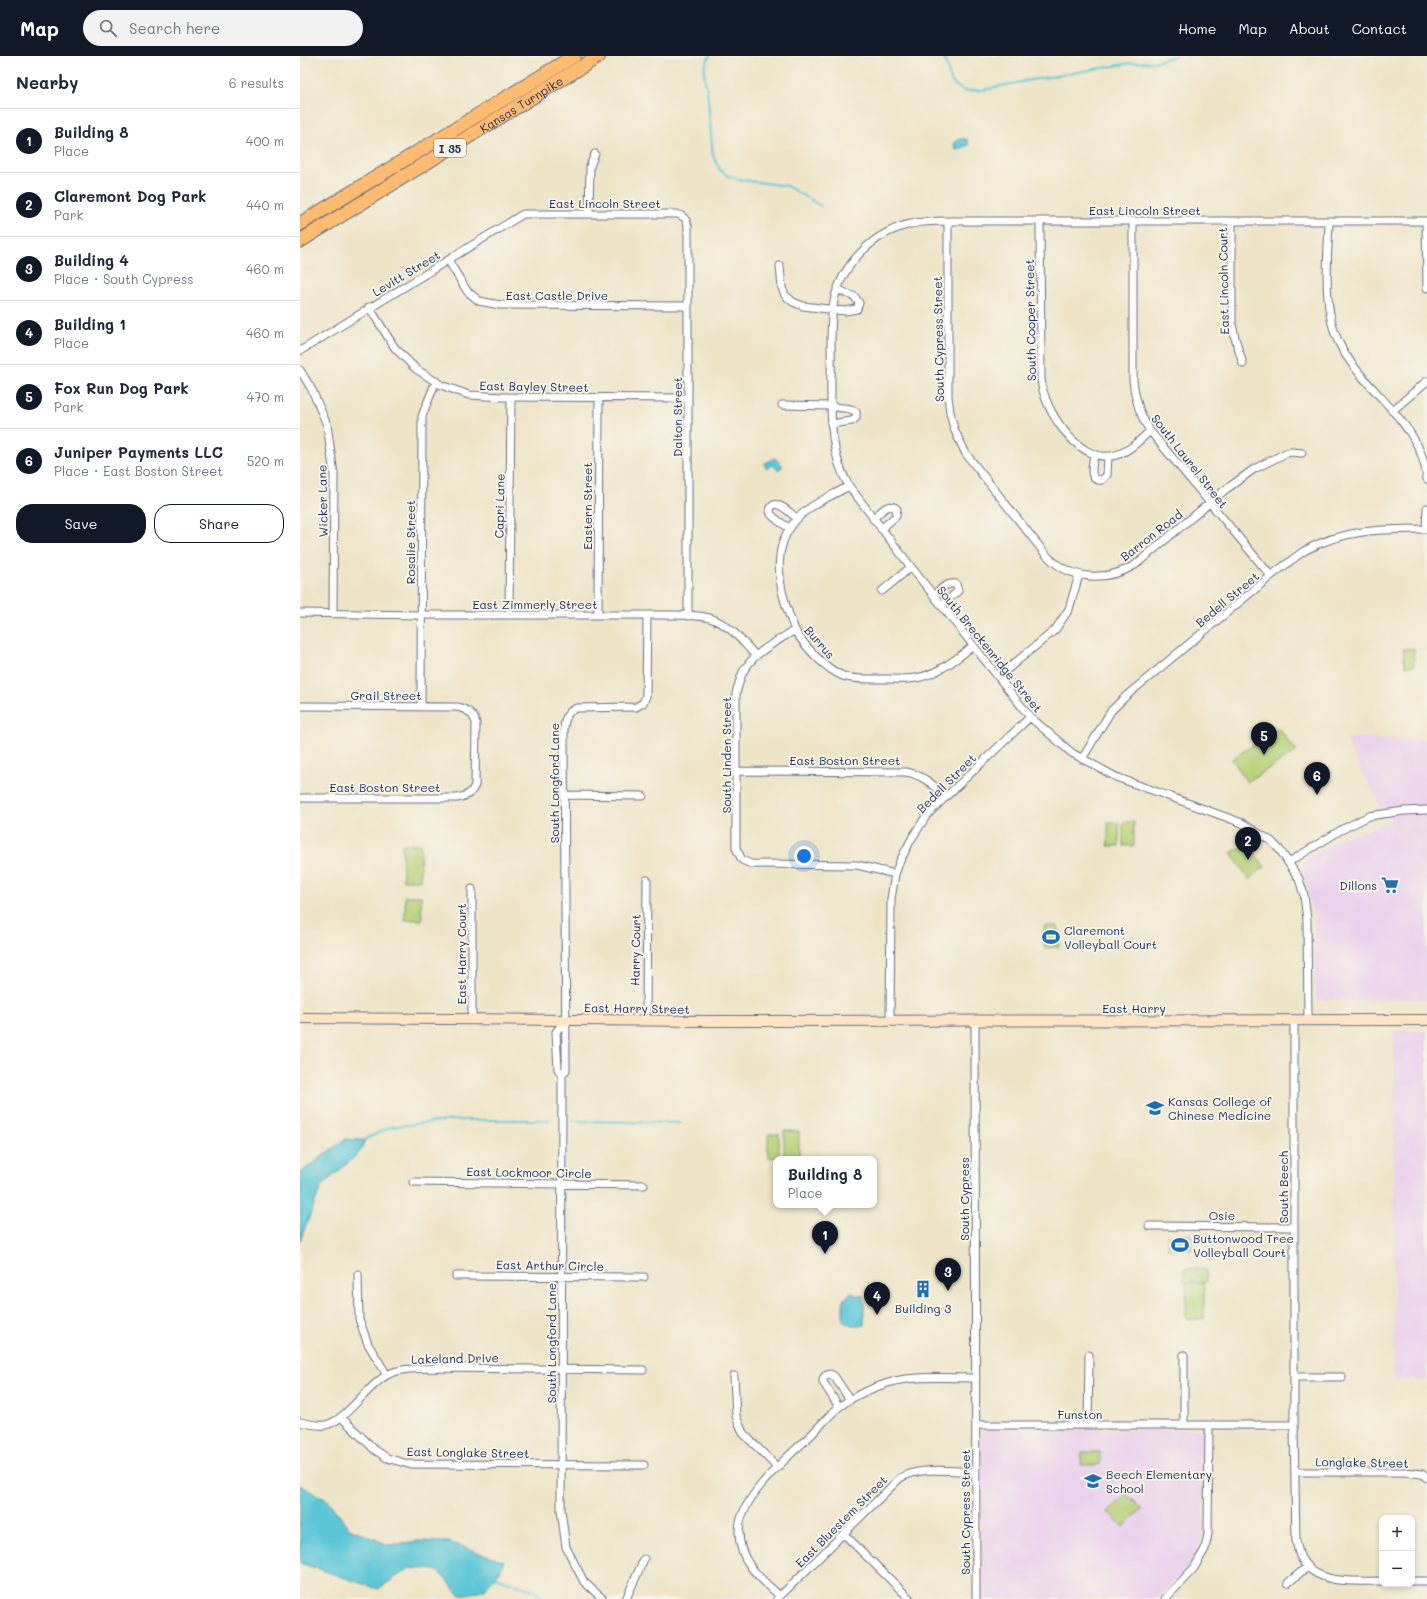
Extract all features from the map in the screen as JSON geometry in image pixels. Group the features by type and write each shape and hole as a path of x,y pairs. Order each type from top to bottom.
{"highway":[{"name":"Kansas Turnpike","path":"300,224 574,56"},
{"name":"Kansas Turnpike","path":"300,240 599,56"}],"main road":[{"name":"East Harry Street","path":"300,1018 646,1021 974,1021"},
{"path":"1294,1021 1427,1020"},
{"name":"East Harry","path":"974,1021 1294,1021"}],"street":[{"path":"589,214 590,166 595,154"},
{"name":"East Lincoln Street","path":"523,214 677,214 685,218"},
{"name":"Levitt Street","path":"300,351 369,307 523,214"},
{"name":"Dalton Street","path":"685,218 688,226 688,616"},
{"name":"South Cypress Street","path":"948,221 948,396 954,429 966,454 1047,556 1062,568 1079,575"},
{"name":"South Cooper Street","path":"1040,221 1041,379 1042,392 1050,410 1066,432 1080,447 1094,454 1108,456 1125,451 1150,431"},
{"name":"South Laurel Street","path":"1133,221 1133,381 1138,407 1150,431 1271,576"},
{"name":"East Lincoln Court","path":"1232,221 1232,324 1243,364"},
{"path":"1329,221 1328,304 1334,332 1348,358 1411,434 1419,448 1424,462 1427,479"},
{"path":"1427,221 1427,288"},
{"name":"East Lincoln Street","path":"868,245 889,232 904,226 924,222 1427,221"},
{"name":"South Breckenridge Street","path":"868,245 848,267 838,289 833,309 831,424 837,458 849,486 911,568 1030,717 1072,753 1116,777 1242,823 1271,841 1289,862 1299,879 1304,895 1307,920 1308,1021"},
{"name":"East Castle Drive","path":"448,260 467,292 479,301 500,305 688,306"},
{"path":"780,266 782,288 785,295 791,301 799,305 833,309 857,309 859,305 857,298 838,289"},
{"name":"East Bayley Street","path":"369,307 395,348 416,369 441,385 469,395 511,397 688,398"},
{"name":"Wicker Lane","path":"300,370 312,390 327,424 334,474 333,614"},
{"name":"Rosalie Street","path":"421,706 422,416 436,381"},
{"path":"1392,411 1427,382"},
{"name":"Capri Lane","path":"509,614 511,397"},
{"name":"Eastern Street","path":"598,615 599,398"},
{"path":"782,405 831,406 836,408 851,408 854,410 856,418 852,421 831,424"},
{"name":"Barron Road","path":"1079,575 1101,576 1115,574 1129,568 1254,469 1286,454 1292,452 1302,453"},
{"path":"1094,454 1092,474 1098,481 1102,480 1106,476 1108,456"},
{"name":"Burrus","path":"849,486 807,510 797,518 789,528 781,546 779,580 784,603 795,630 824,666 844,676 866,679 914,678 932,674 948,665 973,646"},
{"path":"789,528 771,514 770,510 772,506 775,504 779,505 797,518"},
{"path":"873,519 887,507 893,506 897,509 896,516 881,529"},
{"path":"1427,508 1427,529"},
{"name":"Bedell Street","path":"1082,759 1111,711 1126,696 1302,552 1334,538 1367,530 1427,529"},
{"path":"882,591 911,568"},
{"path":"998,677 1055,630 1069,609 1079,575"},
{"path":"934,596 945,586 951,583 956,584 958,591 942,606"},
{"name":"East Zimmerly Street","path":"300,613 688,616 715,620 736,634 755,655"},
{"name":"South Longford Lane","path":"603,1599 584,1582 566,1547 561,1510 562,1074 566,1070 564,728 567,715 572,710 577,708 636,707 643,703 646,696 647,615"},
{"name":"South Linden Street","path":"795,630 770,644 755,655 743,673 736,693 736,848 742,860 751,864 858,865 895,874"},
{"name":"Grail Street","path":"300,706 421,706 464,708 471,714 476,723 475,785 470,793"},
{"name":"Bedell Street","path":"890,1021 891,899 895,874 905,849 919,826 946,796 1030,717"},
{"name":"East Boston Street","path":"736,771 906,772 915,774 927,780 946,796"},
{"name":"East Boston Street","path":"300,798 457,798 470,793"},
{"path":"565,795 643,796"},
{"path":"1289,862 1341,830 1369,816 1404,811 1427,810"},
{"name":"Harry Court","path":"646,1021 647,880"},
{"name":"East Harry Court","path":"472,889 472,1020"},
{"name":"South Cypress","path":"974,1021 976,1424"},
{"name":"South Beech","path":"1294,1021 1294,1425 1296,1541 1300,1556 1308,1566"},
{"name":"East Lockmoor Circle","path":"414,1182 644,1185"},
{"name":"Osie","path":"1149,1226 1294,1226"},
{"path":"358,1274 359,1319 368,1344 387,1375"},
{"name":"East Arthur Circle","path":"456,1276 644,1277"},
{"path":"1088,1425 1089,1355"},
{"path":"1184,1355 1184,1425"},
{"name":"Lakeland Drive","path":"342,1418 366,1392 387,1375 405,1370 643,1370"},
{"path":"840,1406 823,1382 825,1376 830,1374 834,1376 850,1400"},
{"path":"734,1376 736,1416 743,1433 778,1467"},
{"path":"1294,1377 1342,1377"},
{"path":"779,1598 750,1568 741,1550 739,1532 741,1515 751,1497 778,1467 840,1406 862,1393 890,1383 925,1378 976,1378"},
{"path":"300,1422 316,1425 327,1425 342,1418"},
{"name":"East Longlake Street","path":"342,1418 375,1450 387,1458 408,1464 644,1465"},
{"name":"South Cypress Street","path":"976,1424 976,1599"},
{"name":"Funston","path":"976,1424 1209,1425"},
{"path":"1165,1599 1194,1568 1205,1549 1208,1534 1209,1425 1294,1425"},
{"name":"East Bluestem Street","path":"779,1598 895,1482 906,1475 922,1471 976,1472"},
{"name":"Longlake Street","path":"1295,1472 1406,1472 1422,1474 1427,1478"},
{"path":"844,1534 910,1599"},
{"path":"626,1599 644,1559"},
{"path":"1288,1583 1308,1566 1310,1570 1328,1579 1379,1581"},
{"path":"1415,1581 1427,1581"}],"shaded area":[{"path":"1350,738 1427,739 1427,999 1315,1000 1314,920 1302,870 1307,859 1342,838 1393,821 1380,805 1346,741"},
{"path":"1394,1031 1427,1031 1427,1380 1394,1380"},
{"name":"Beech Elementary School","path":"983,1430 1202,1431 1204,1434 1204,1528 1200,1550 1188,1568 1156,1599 982,1599 981,1433"}],"green space":[{"path":"1403,649 1414,649 1414,666 1405,666"},
{"path":"1278,728 1297,751 1247,782 1232,759"},
{"path":"1108,822 1119,822 1119,846 1108,846"},
{"path":"1123,822 1134,822 1134,846 1123,846"},
{"path":"1247,843 1265,867 1249,879 1231,853"},
{"path":"402,844 421,844 420,880 403,880"},
{"path":"405,896 421,896 422,920 405,920"},
{"name":"Claremont Volleyball Court","path":"1044,926 1058,926 1059,947 1044,948"},
{"path":"784,1131 799,1131 799,1156 784,1156"},
{"path":"768,1134 779,1134 779,1156 768,1158"},
{"name":"Buttonwood Tree Volleyball Court","path":"1168,1235 1191,1235 1192,1249 1168,1249"},
{"path":"1206,1268 1206,1282 1184,1282 1183,1269"},
{"path":"1186,1283 1204,1283 1204,1319 1186,1319"},
{"path":"1082,1452 1100,1452 1100,1465 1081,1465"},
{"path":"1127,1494 1142,1509 1123,1527 1108,1512"}],"water":[{"path":"960,139 967,139 969,145 957,150 955,149 954,142"},
{"path":"775,458 783,466 778,470 773,465 767,469 764,464"},
{"path":"345,1139 365,1140 360,1152 321,1187 300,1241 300,1173"},
{"path":"850,1293 864,1296 864,1325 850,1325 843,1321 843,1299 847,1298"},
{"path":"300,1485 327,1500 349,1528 389,1545 417,1541 449,1542 504,1561 501,1569 484,1591 460,1595 437,1570 410,1568 378,1589 300,1563"}],"waterway":[{"path":"710,56 706,64 704,76 707,88 713,156 720,170 728,176 742,180 787,186 821,206"},
{"path":"942,56 946,62 951,81 964,91 983,90 1025,81 1131,63 1155,62 1175,56"},
{"path":"366,1139 390,1127 423,1123 454,1120 549,1120"},
{"path":"572,1121 681,1123"},
{"path":"495,1577 535,1591 543,1599"}],"place":[{"name":"Fox Run Dog Park","path":"1264,755"},
{"name":"Juniper Payments LLC","path":"1317,795"},
{"name":"Claremont Dog Park","path":"1248,860"},
{"name":"Dillons","path":"1390,885"},
{"name":"Claremont Volleyball Court","path":"1051,937"},
{"name":"Kansas College of Chinese Medicine","path":"1155,1108"},
{"name":"Buttonwood Tree Volleyball Court","path":"1180,1245"},
{"name":"Building 8","path":"825,1254"},
{"name":"Building 3","path":"923,1289"},
{"name":"Building 4","path":"948,1291"},
{"name":"Building 1","path":"877,1315"},
{"name":"Beech Elementary School","path":"1093,1481"}]}
